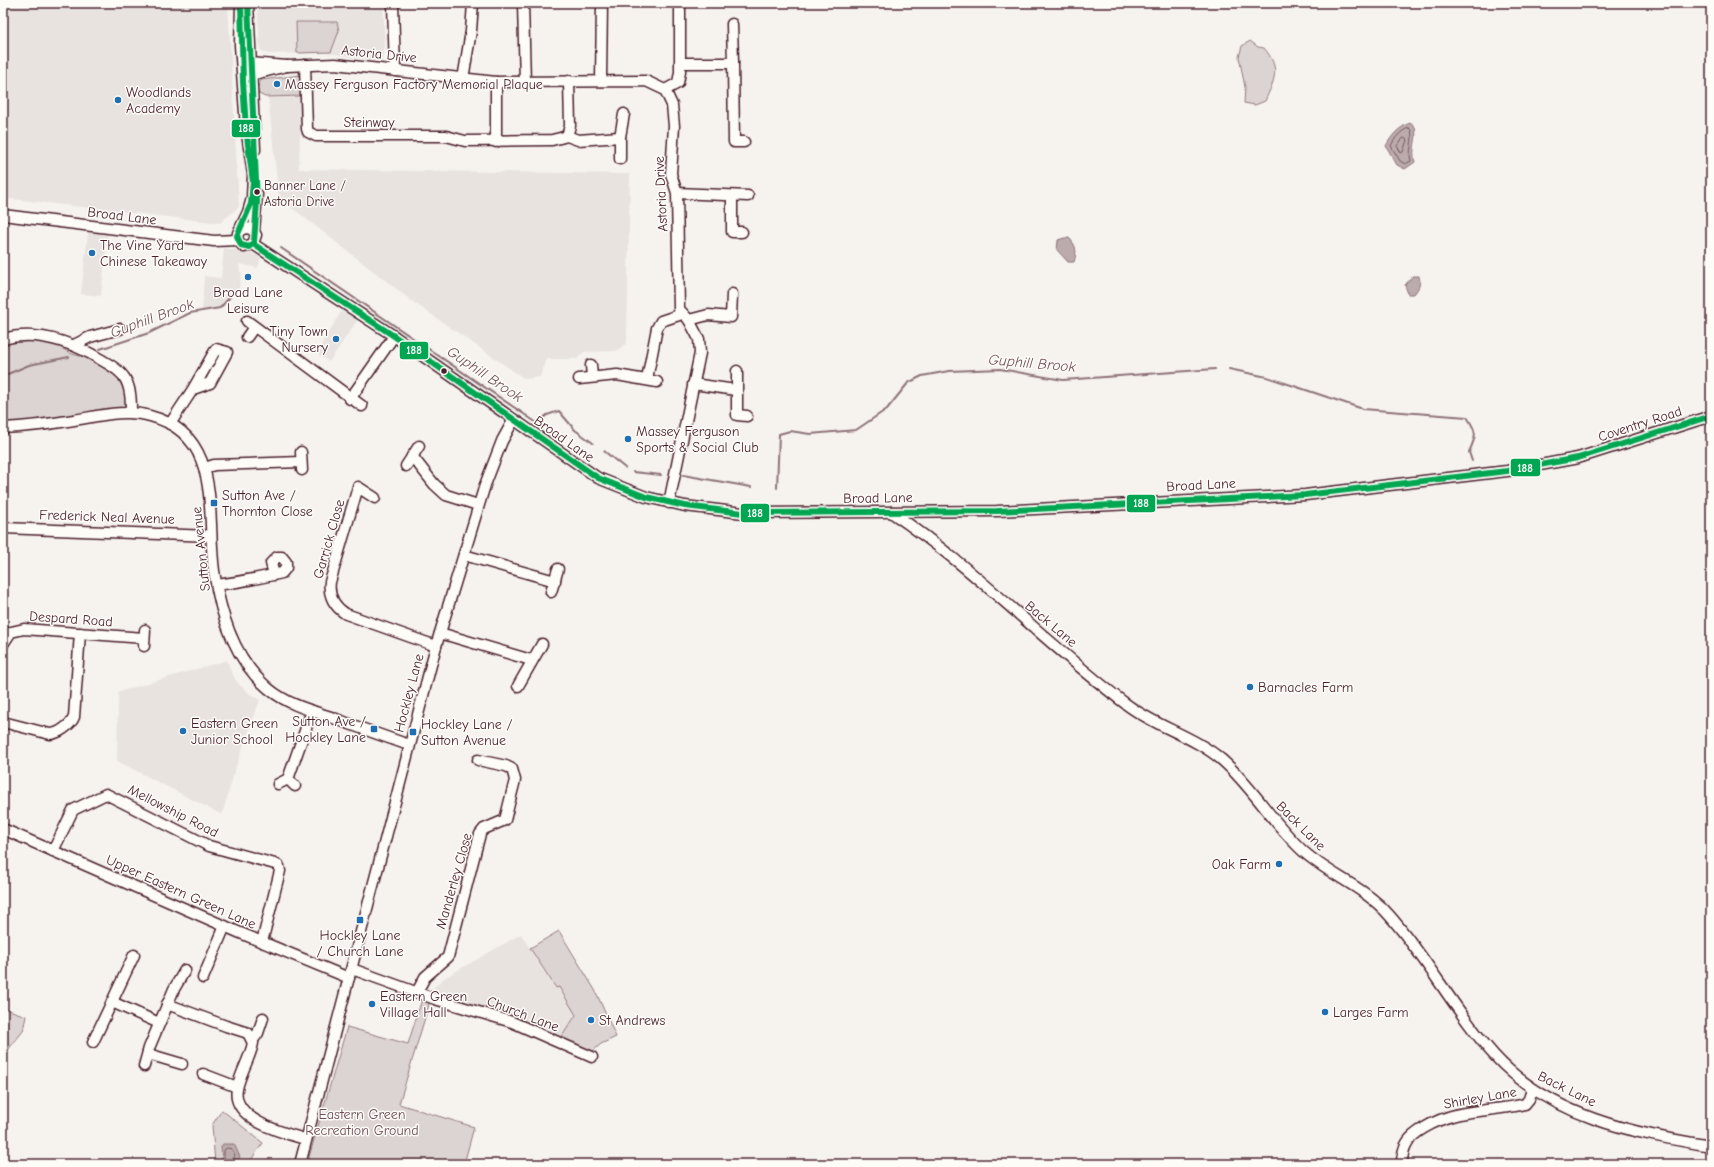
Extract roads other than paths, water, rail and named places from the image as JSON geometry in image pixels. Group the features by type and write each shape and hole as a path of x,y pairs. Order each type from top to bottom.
{"street":[{"path":"238,235 244,247 254,244 256,238 254,232 257,202 247,76 240,45 241,3"},
{"path":"238,235 248,212 252,198 253,175 245,105 247,76 250,63 248,3"},
{"path":"393,3 396,38 395,71"},
{"path":"463,79 471,30 473,3"},
{"path":"523,3 525,83"},
{"path":"601,81 602,3"},
{"path":"665,90 678,83 681,63 680,3"},
{"path":"732,24 734,142"},
{"name":"Astoria Drive","path":"250,63 286,66 319,63 335,64 395,71 440,74 463,79 496,82 646,81 665,90 672,105 674,126 671,174 677,193 679,300 686,317 699,339 700,353 668,503"},
{"path":"681,63 733,63"},
{"name":"Steinway","path":"305,65 307,128 312,135 446,136 465,141 496,142 552,140 567,136"},
{"name":"Astoria Drive","path":"247,76 286,66"},
{"path":"569,81 570,126 567,136 578,140 620,136"},
{"path":"496,82 496,142"},
{"path":"620,159 620,136 624,114"},
{"path":"677,193 748,196"},
{"path":"732,196 732,232"},
{"name":"Broad Lane","path":"3,215 207,240 238,235"},
{"path":"238,235 249,228 254,232"},
{"name":"Broad Lane","path":"254,244 394,336 513,421 598,478 639,495 668,503 743,513 997,511 1305,495 1507,471 1578,458"},
{"path":"647,379 657,328 661,321 708,315 731,321 732,294"},
{"path":"247,337 250,324 362,406"},
{"path":"78,347 90,337 120,329"},
{"path":"3,339 16,335 45,338 78,347 92,354 115,368 124,377 129,388 131,413"},
{"path":"350,398 394,336"},
{"path":"591,365 592,377"},
{"path":"737,371 737,415 747,416"},
{"path":"579,379 617,375 658,382"},
{"path":"693,384 736,390"},
{"path":"170,424 193,389"},
{"name":"Sutton Avenue","path":"3,428 131,413 151,416 170,424 189,439 197,449 205,468 210,493 211,536 217,585 230,629 246,665 268,688 291,703 409,745"},
{"name":"Coventry Road","path":"1578,458 1711,416"},
{"name":"Hockley Lane","path":"300,1164 305,1139 351,973 409,745 436,646 478,505 492,465 513,421"},
{"path":"406,466 419,446"},
{"path":"412,456 434,484 446,495 478,505"},
{"path":"205,468 214,465 301,461"},
{"name":"Garrick Close","path":"375,498 358,486 330,582 329,592 336,606 346,614 436,646"},
{"name":"Back Lane","path":"891,512 929,538 1042,635 1127,705 1158,724 1189,738 1223,761 1302,850 1333,874 1368,894 1383,908 1413,945 1493,1054 1532,1089 1580,1113 1632,1131 1711,1146"},
{"name":"Frederick Neal Avenue","path":"3,528 211,536"},
{"path":"464,555 555,581"},
{"path":"551,592 558,569"},
{"path":"217,585 274,575"},
{"name":"Despard Road","path":"3,644 11,632 17,630 144,638"},
{"path":"3,722 50,734 57,733 71,722 74,717 80,633"},
{"path":"440,634 531,660"},
{"path":"518,686 531,660 542,644"},
{"path":"278,784 291,783 312,711"},
{"name":"Manderley Close","path":"417,992 425,977 448,957 480,834 484,828 505,820 515,780 512,769 506,766 478,760"},
{"name":"Mellowship Road","path":"53,851 73,810 106,794 209,846 275,864 279,866 280,871 273,905 262,942"},
{"name":"Upper Eastern Green Lane","path":"3,829 262,942 351,973"},
{"path":"203,978 224,926"},
{"path":"93,1042 134,955"},
{"path":"144,1066 149,1048 167,1004 185,970"},
{"name":"Church Lane","path":"351,973 512,1022 592,1057"},
{"path":"112,1002 159,1023"},
{"path":"167,1004 226,1026 244,1030 250,1035 253,1040 253,1046 237,1087 236,1096 240,1106 258,1123 266,1127 305,1139"},
{"path":"253,1040 258,1033 263,1018"},
{"path":"148,1054 182,1064"},
{"path":"203,1074 237,1087"},
{"name":"Shirley Lane","path":"1402,1164 1404,1146 1407,1140 1434,1122 1447,1116 1476,1110 1525,1104 1529,1099 1532,1089"}],"water":[{"path":"1410,123 1415,127 1416,132 1414,152 1415,162 1405,169 1397,165 1386,146 1396,132"},
{"path":"1069,238 1075,246 1076,255 1074,262 1068,262 1057,250 1058,240"},
{"path":"1413,276 1419,276 1419,286 1414,294 1408,294 1405,285"},
{"path":"223,1144 234,1144 240,1157 235,1163 219,1164 222,1161 221,1147"}],"waterway":[{"name":"Guphill Brook","path":"281,248 537,423 547,415 559,411 575,430 593,443"},
{"name":"Guphill Brook","path":"100,349 149,333 190,313 220,308 230,297"},
{"name":"Guphill Brook","path":"3,376 29,365 69,357"},
{"name":"Guphill Brook","path":"777,488 779,434 790,431 810,434 856,430 887,409 908,383 922,376 949,371 1000,369 1063,380 1215,369"},
{"path":"1229,369 1267,377 1363,409 1467,417 1473,426 1475,434 1469,452 1472,461"},
{"path":"604,451 625,468"},
{"path":"633,472 661,475"},
{"name":"Guphill Brook","path":"683,475 751,487"}],"place":[{"name":"Massey Ferguson Factory Memorial Plaque","path":"277,84"},
{"name":"Woodlands Academy","path":"118,100"},
{"name":"Banner Lane / Astoria Drive","path":"257,192"},
{"name":"The Vine Yard Chinese Takeaway","path":"92,253"},
{"name":"Broad Lane Leisure","path":"248,277"},
{"name":"Tiny Town Nursery","path":"336,339"},
{"name":"Massey Ferguson Sports & Social Club","path":"628,439"},
{"name":"Sutton Ave / Thornton Close","path":"214,503"},
{"name":"Barnacles Farm","path":"1250,687"},
{"name":"Sutton Ave / Hockley Lane","path":"374,729"},
{"name":"Eastern Green Junior School","path":"183,731"},
{"name":"Hockley Lane / Sutton Avenue","path":"413,732"},
{"name":"Oak Farm","path":"1279,864"},
{"name":"Hockley Lane / Church Lane","path":"360,920"},
{"name":"Eastern Green Village Hall","path":"372,1004"},
{"name":"Larges Farm","path":"1325,1012"},
{"name":"St Andrews","path":"591,1020"}],"park label":[{"name":"Eastern Green Recreation Ground","path":"362,1122"}]}
